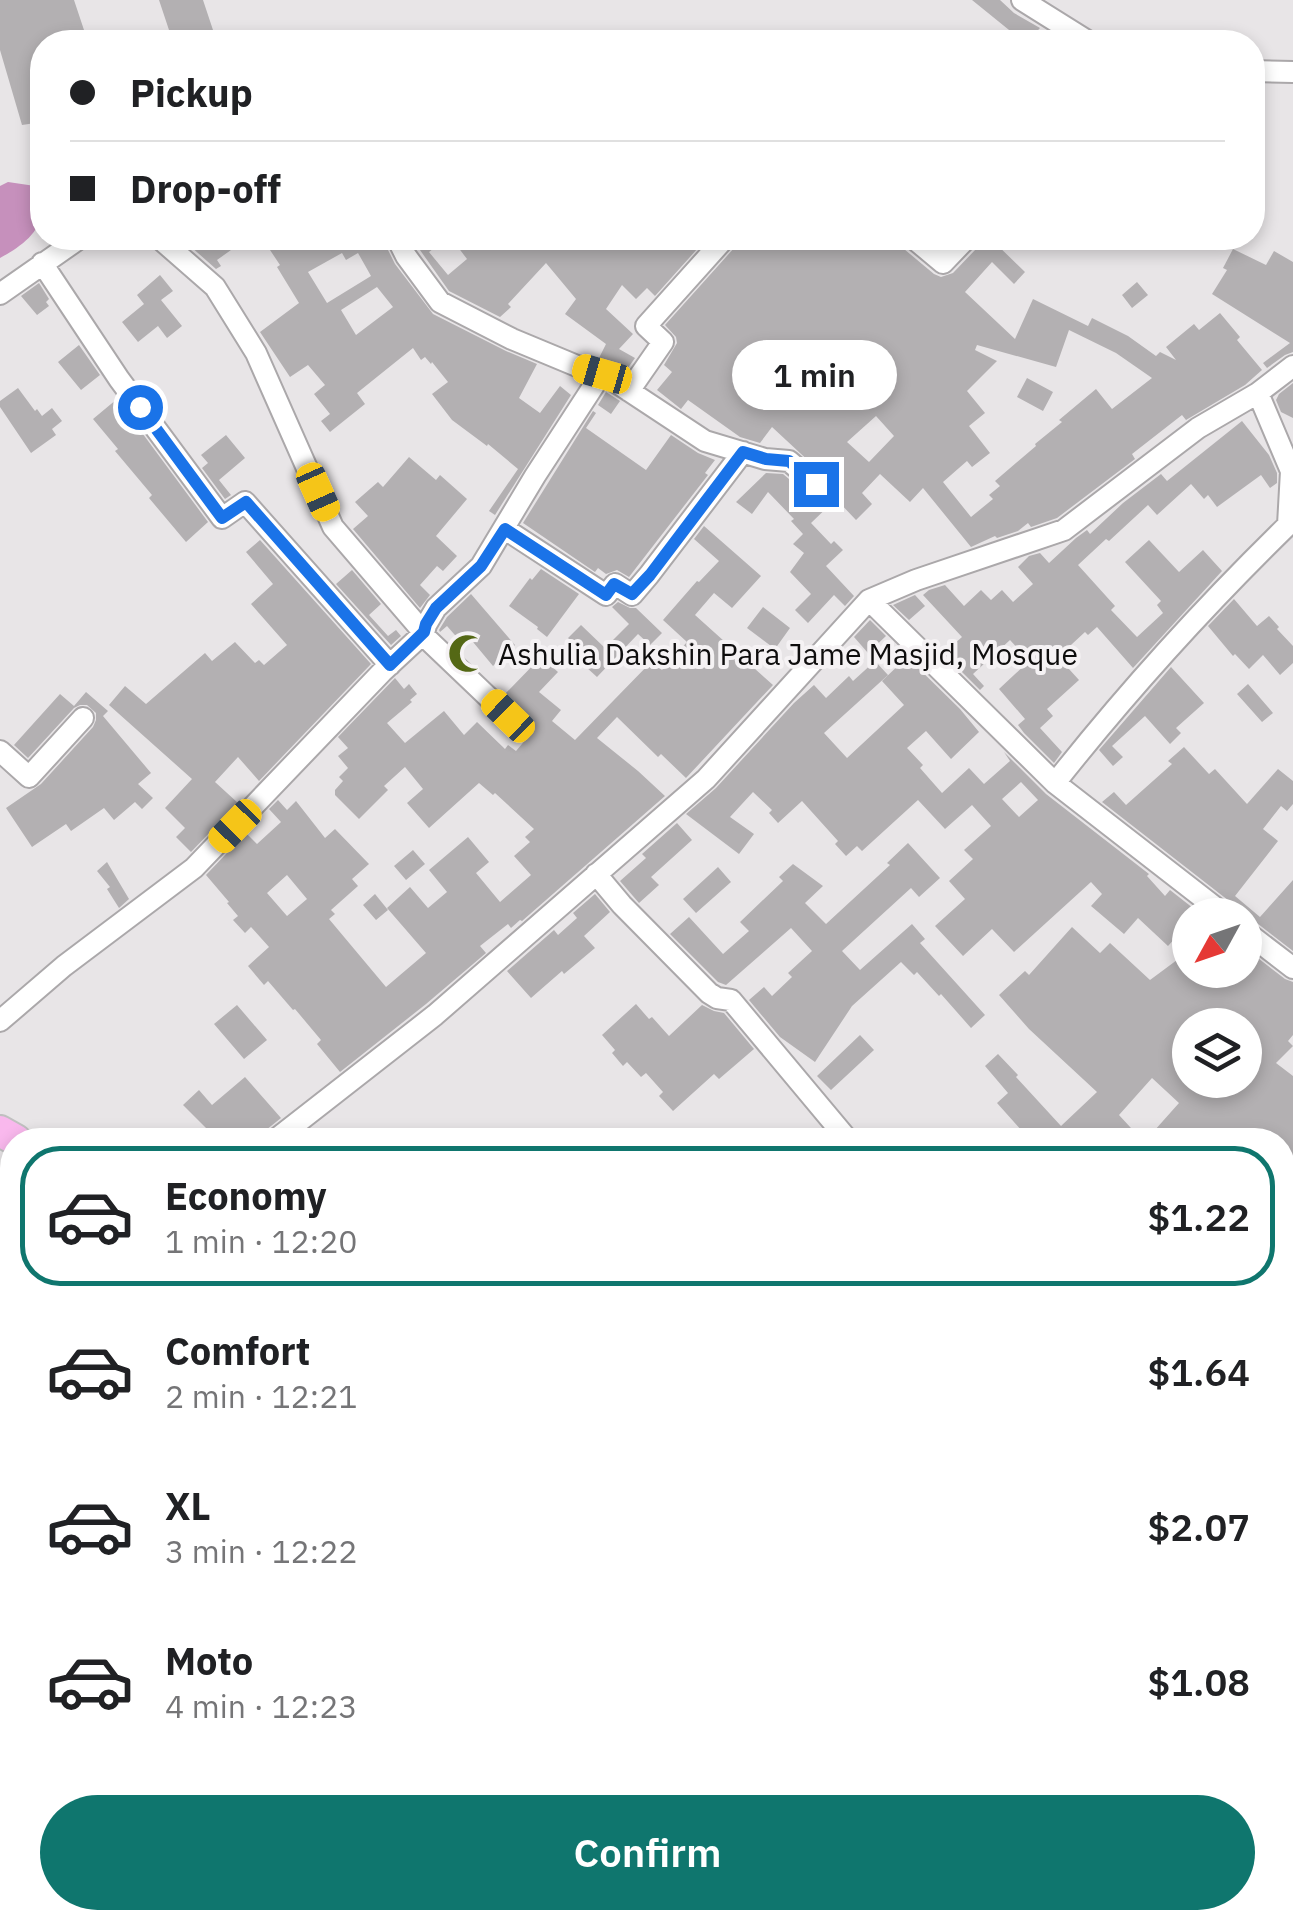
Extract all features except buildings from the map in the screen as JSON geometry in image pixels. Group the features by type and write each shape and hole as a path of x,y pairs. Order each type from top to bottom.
{"street":[{"path":"1022,0 1070,30"},
{"path":"1265,71 1293,72"},
{"path":"0,294 62,250"},
{"path":"173,250 215,287 256,353 333,527 423,633 508,716"},
{"path":"403,250 440,302 461,315 602,374 705,441 766,459 789,461 816,484"},
{"path":"629,391 664,342 646,326 714,250"},
{"path":"927,250 942,263 955,250"},
{"path":"42,264 119,379 222,518 246,502 390,665"},
{"path":"290,1128 434,1015 706,779 869,600 1064,530 1198,428 1258,393 1293,366"},
{"path":"0,1021 64,966 194,868 423,633 436,608 481,566 602,374"},
{"path":"1055,783 1217,594 1288,526 1291,470 1258,393"},
{"path":"505,529 606,595 614,584 632,594 743,452"},
{"path":"869,600 1055,783 1203,898"},
{"path":"0,752 29,777 83,718"},
{"path":"596,874 709,993 732,1000 838,1128"},
{"path":"1262,943 1293,968"}],"shaded area":[{"path":"8,182 30,185 30,236 0,258 0,186"}],"place":[{"name":"Ashulia Dakshin Para Jame Masjid, Mosque","path":"468,653"}],"route":[{"path":"140,407 222,518 246,502 390,665 424,632 436,608 481,566 505,529 606,595 614,584 632,594 743,452 789,461 816,484"}]}
